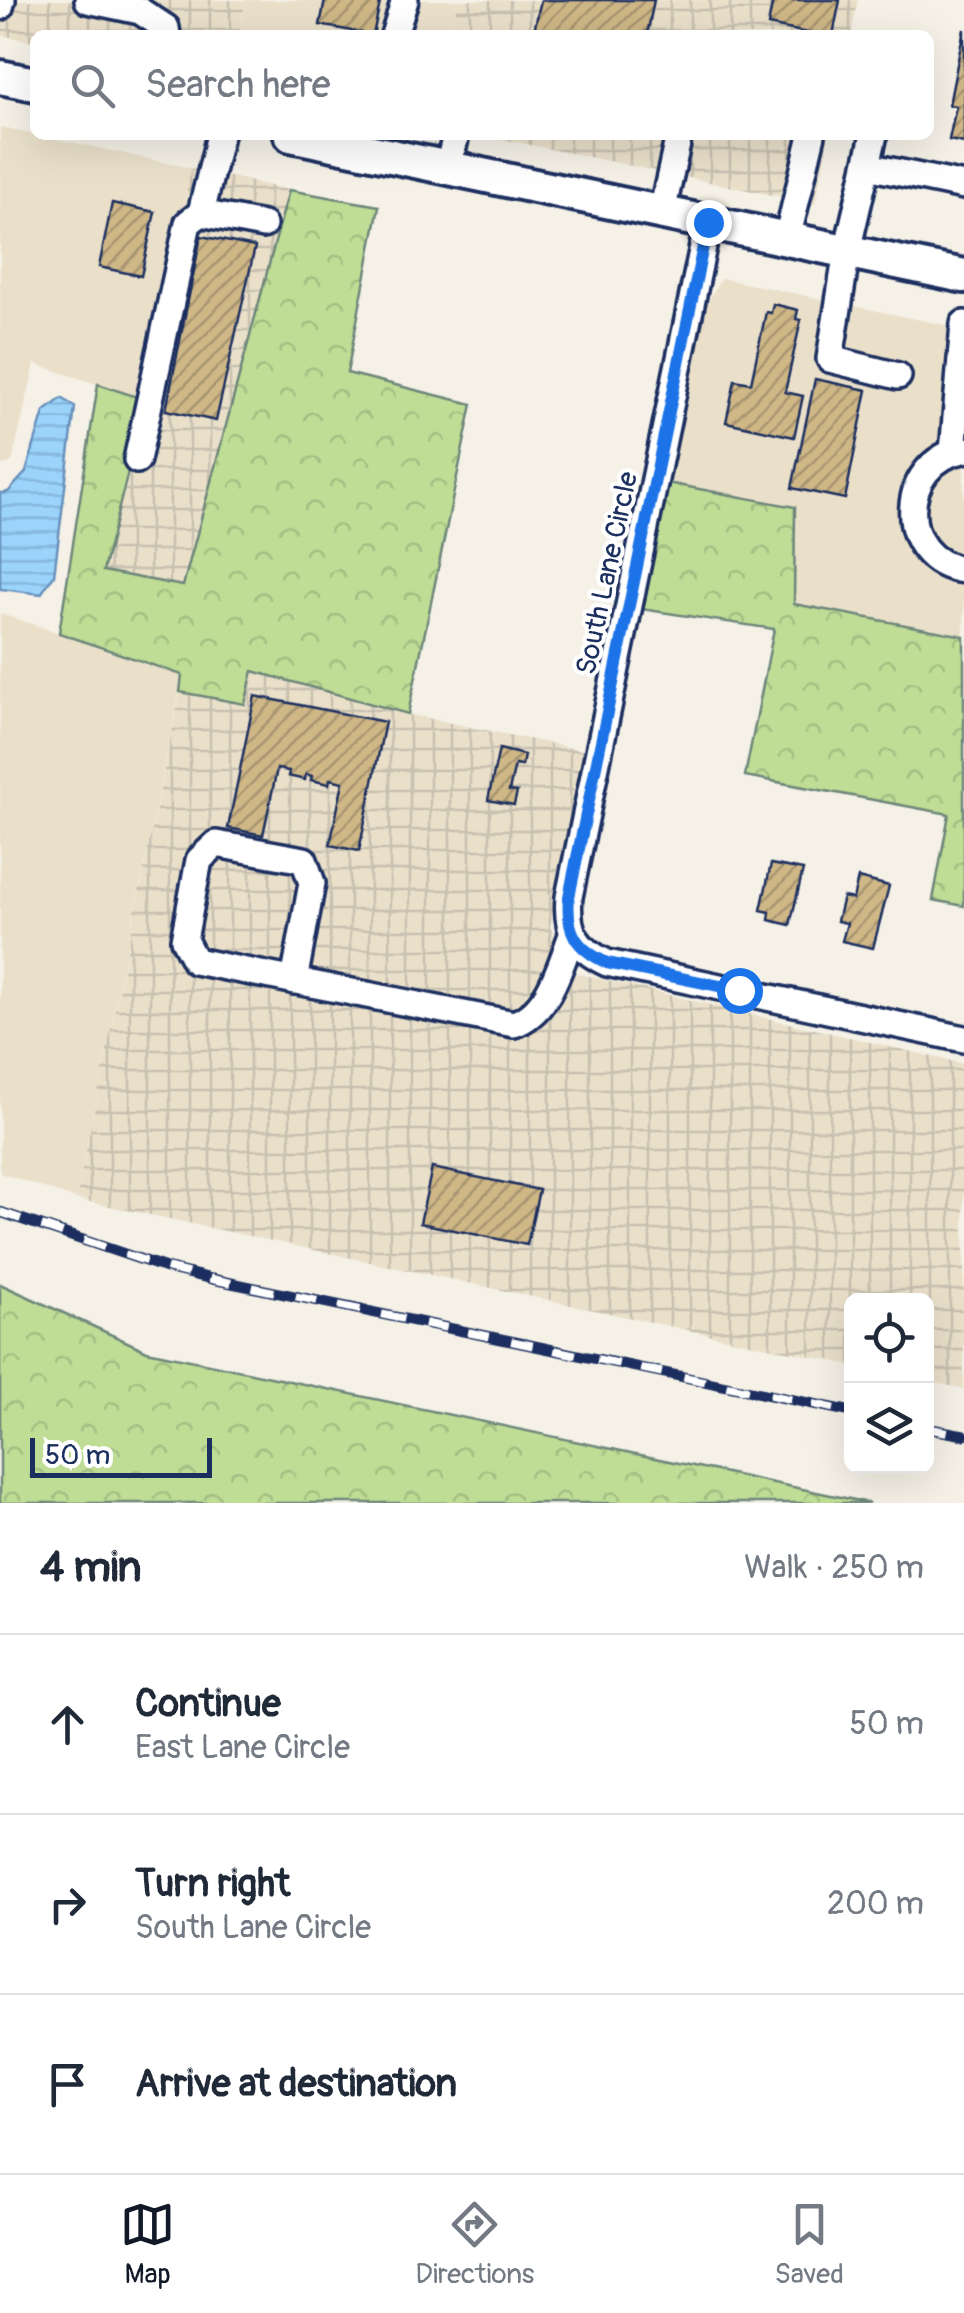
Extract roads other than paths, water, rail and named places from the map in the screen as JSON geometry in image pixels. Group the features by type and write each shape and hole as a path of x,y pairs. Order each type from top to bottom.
{"main road":[{"path":"0,76 30,83"},
{"path":"340,140 448,167 964,276"}],"street":[{"path":"88,0 140,11 166,30"},
{"path":"396,30 405,0"},
{"path":"137,460 188,224 201,213 219,140"},
{"path":"448,167 455,140"},
{"path":"662,212 679,140"},
{"path":"787,238 811,140"},
{"path":"873,140 847,251 830,359 898,376"},
{"path":"867,166 964,186"},
{"path":"201,213 263,225"},
{"name":"South Lane Circle","path":"572,935 567,922 569,897 708,222"},
{"path":"964,324 958,451 935,461 922,475 913,492 911,512 914,532 924,549 939,562 964,570"},
{"path":"294,980 312,882 304,860 216,844 199,860 184,940 195,961 514,1024 539,1006 554,982 572,935 592,956 607,963 964,1039"}],"water":[{"path":"62,398 75,407 54,575 41,594 0,589 0,493 8,492 26,472 44,412"}],"railway":[{"path":"0,1212 166,1268 212,1279 844,1410"},
{"path":"934,1429 964,1435"}]}
